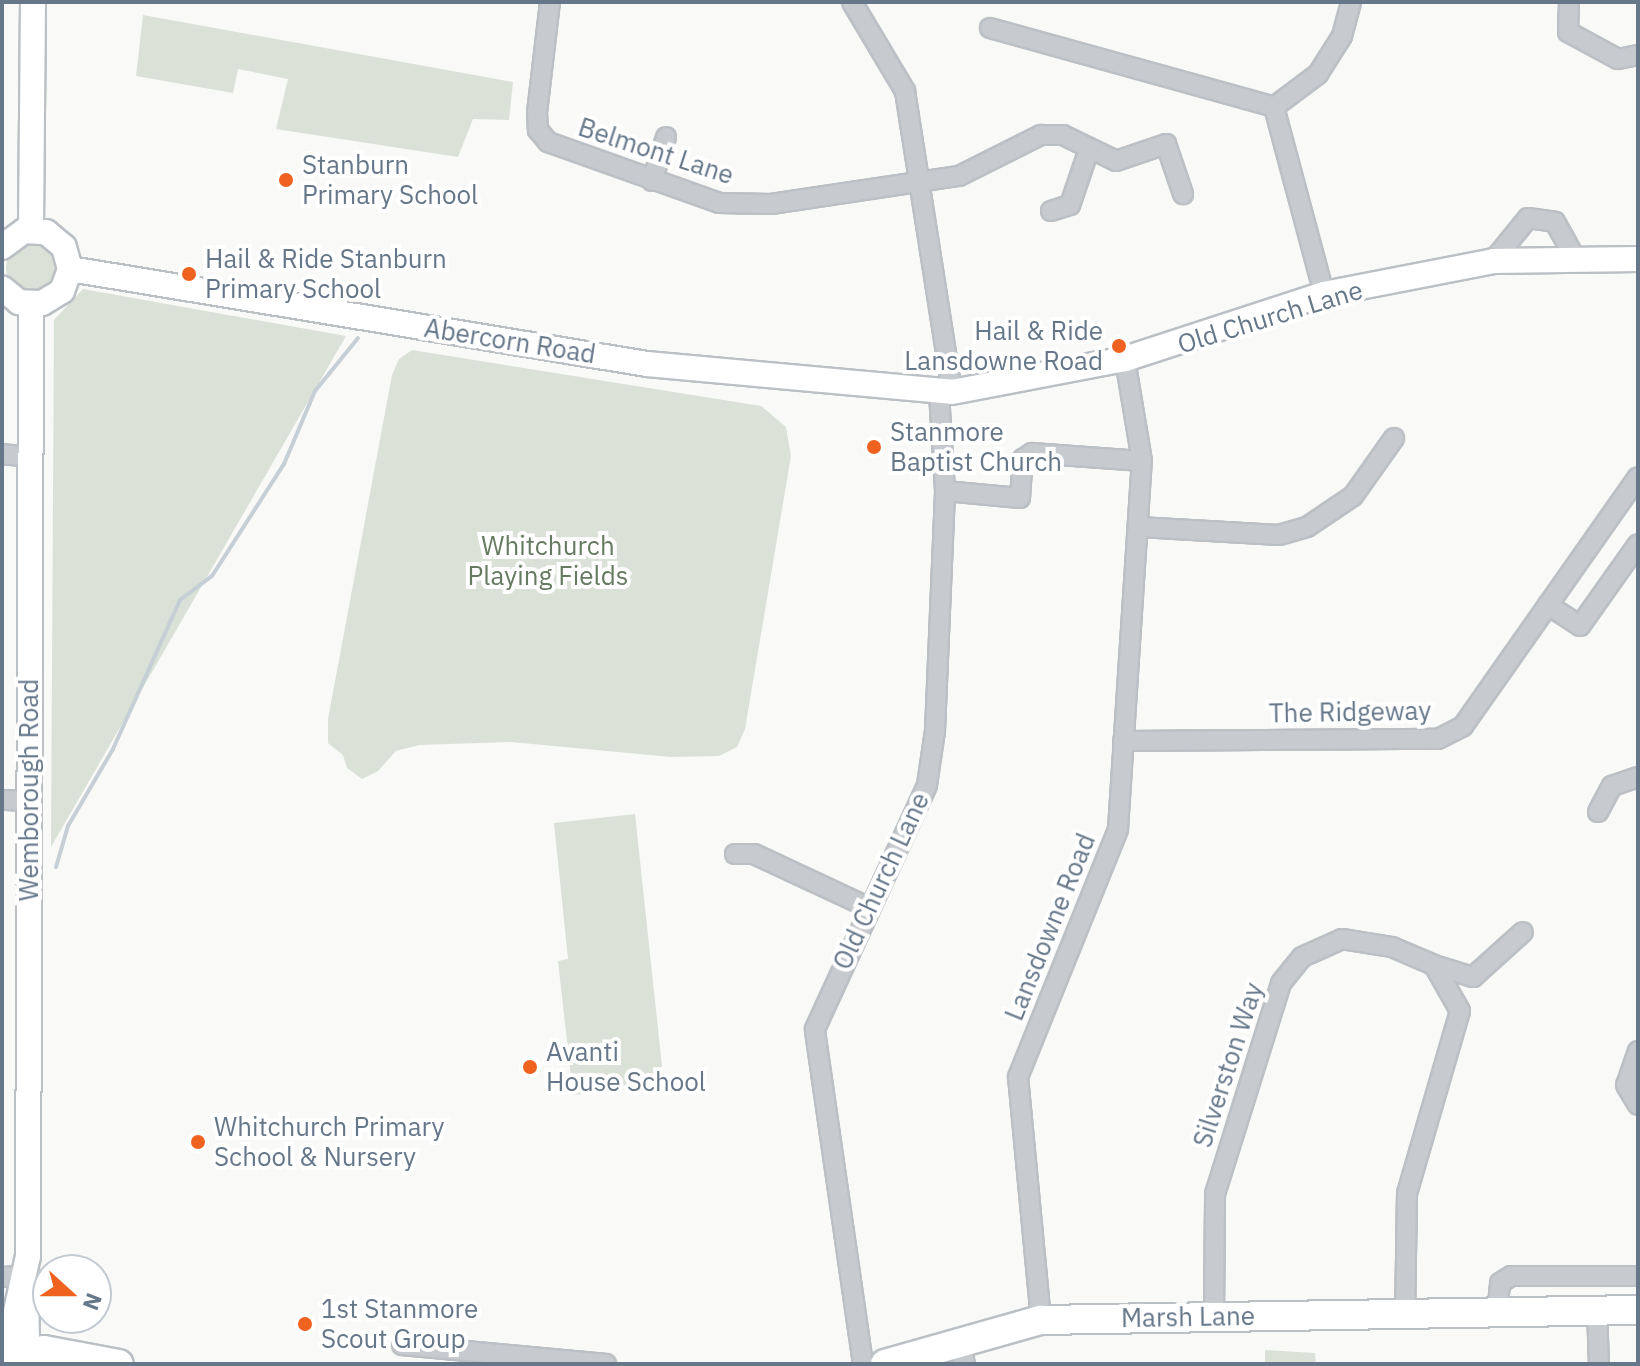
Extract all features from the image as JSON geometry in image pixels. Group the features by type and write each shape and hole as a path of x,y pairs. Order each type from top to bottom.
{"main road":[{"name":"Marsh Lane","path":"885,1364 963,1352 1041,1320 1638,1310"},
{"path":"14,1361 44,1350 106,1363"}],"street":[{"path":"31,230 33,2"},
{"name":"Belmont Lane","path":"550,2 538,130 548,142 652,181 747,207 898,182 919,184 959,176 1041,135 1063,135 1088,152 1116,161 1166,144 1183,194"},
{"path":"852,2 905,91 946,392"},
{"path":"1274,107 1318,74 1342,36 1351,2"},
{"path":"1569,2 1568,32 1618,59 1638,55"},
{"path":"990,28 1274,107"},
{"path":"1274,107 1324,294"},
{"path":"652,181 666,137"},
{"path":"1051,211 1070,205 1088,152"},
{"path":"1493,261 1528,218 1555,222 1575,258"},
{"path":"2,247 14,235 31,230 56,238 70,269 62,291 31,304 2,288"},
{"name":"Old Church Lane","path":"863,1364 815,1029 927,785 935,731 946,392 1125,359 1324,294 1493,261 1638,259"},
{"name":"Abercorn Road","path":"70,269 647,364 946,392"},
{"name":"Wemborough Road","path":"14,1361 29,1326 13,1276 30,801 31,304"},
{"name":"Lansdowne Road","path":"1041,1320 1018,1077 1118,829 1142,461 1125,359"},
{"path":"1139,527 1279,535 1307,527 1353,496 1394,438"},
{"path":"945,491 1020,498 1023,459 1032,453 1142,461"},
{"path":"2,454 31,457"},
{"name":"The Ridgeway","path":"1123,741 1438,739 1463,726 1638,477"},
{"path":"1548,605 1580,626 1638,544"},
{"path":"1598,812 1612,786 1638,777"},
{"path":"2,800 30,801"},
{"path":"735,854 754,854 870,908"},
{"path":"1405,1315 1407,1193 1460,1011 1473,977 1523,932"},
{"name":"Silverston Way","path":"1214,1316 1215,1194 1281,983 1302,957 1342,939 1392,947 1473,977"},
{"path":"1434,965 1460,1011"},
{"path":"1638,1051 1626,1085 1638,1105"},
{"path":"1497,1313 1500,1283 1511,1276 1638,1276"},
{"path":"1597,1310 1599,1364"},
{"path":"402,1345 541,1361 606,1364"}],"green space":[{"path":"143,15 513,82 509,120 473,119 458,157 276,129 288,79 238,69 233,93 136,76"},
{"path":"31,243 49,250 56,268 49,286 31,293 13,286 6,268 13,250"},
{"path":"83,289 346,336 51,847 54,320"},
{"name":"Whitchurch Playing Fields","path":"412,350 761,406 786,427 791,456 745,729 737,747 719,756 671,757 511,742 419,745 396,751 378,771 362,779 347,768 343,755 328,743 328,719 392,375 399,359"},
{"path":"635,814 664,1085 573,1095 558,961 568,959 554,823"},
{"path":"1265,1350 1315,1353 1316,1364 1265,1364"}],"waterway":[{"path":"56,867 68,826 113,749 180,600 212,576 284,464 315,391 358,338"}],"place":[{"name":"Stanburn Primary School","path":"286,180"},
{"name":"Hail & Ride Stanburn Primary School","path":"189,274"},
{"name":"Hail & Ride Lansdowne Road","path":"1119,346"},
{"name":"Stanmore Baptist Church","path":"874,447"},
{"name":"Avanti House School","path":"530,1067"},
{"name":"Whitchurch Primary School & Nursery","path":"198,1142"},
{"name":"1st Stanmore Scout Group","path":"305,1324"}]}
